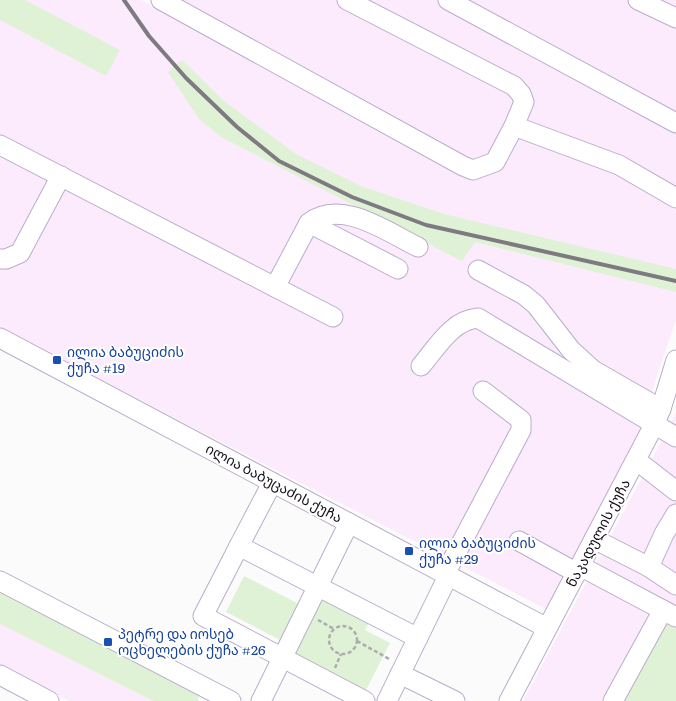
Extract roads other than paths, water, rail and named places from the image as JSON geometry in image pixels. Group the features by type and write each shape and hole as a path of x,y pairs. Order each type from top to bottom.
{"street":[{"path":"161,0 463,166 473,170 495,162 524,102 514,86 347,0"},
{"path":"448,0 676,123"},
{"path":"638,0 676,18"},
{"path":"514,126 619,165 676,198"},
{"path":"0,144 333,317"},
{"path":"0,259 6,259 20,253 62,176"},
{"path":"275,287 309,224 316,218 326,214 354,216 418,247"},
{"path":"309,224 398,270"},
{"path":"478,270 524,295 536,305 571,350 593,370 658,417 676,436"},
{"path":"421,366 455,326 468,319 478,318 658,417"},
{"name":"ილია ბაბუცაძის ქუჩა","path":"0,338 547,628"},
{"name":"ნაკადულის ქუჩა","path":"509,701 658,417 676,360"},
{"path":"386,701 447,575 521,430 521,420 483,391"},
{"path":"636,460 676,491"},
{"path":"272,483 203,616 365,701"},
{"path":"649,567 664,534 676,514"},
{"path":"261,701 349,523"},
{"path":"594,539 649,567 676,586"},
{"path":"519,541 669,614 613,701"},
{"path":"239,546 418,638"},
{"path":"0,581 211,697 231,701"},
{"path":"402,671 455,701"},
{"path":"0,675 49,701"}],"railway":[{"path":"124,0 149,36 186,78 237,127 279,161 352,197 426,225 676,281"}],"place":[{"name":"ილია ბაბუციძის ქუჩა #19","path":"57,360"},
{"name":"ილია ბაბუციძის ქუჩა #29","path":"409,551"},
{"name":"პეტრე და იოსებ ოცხელების ქუჩა #26","path":"108,642"}]}
